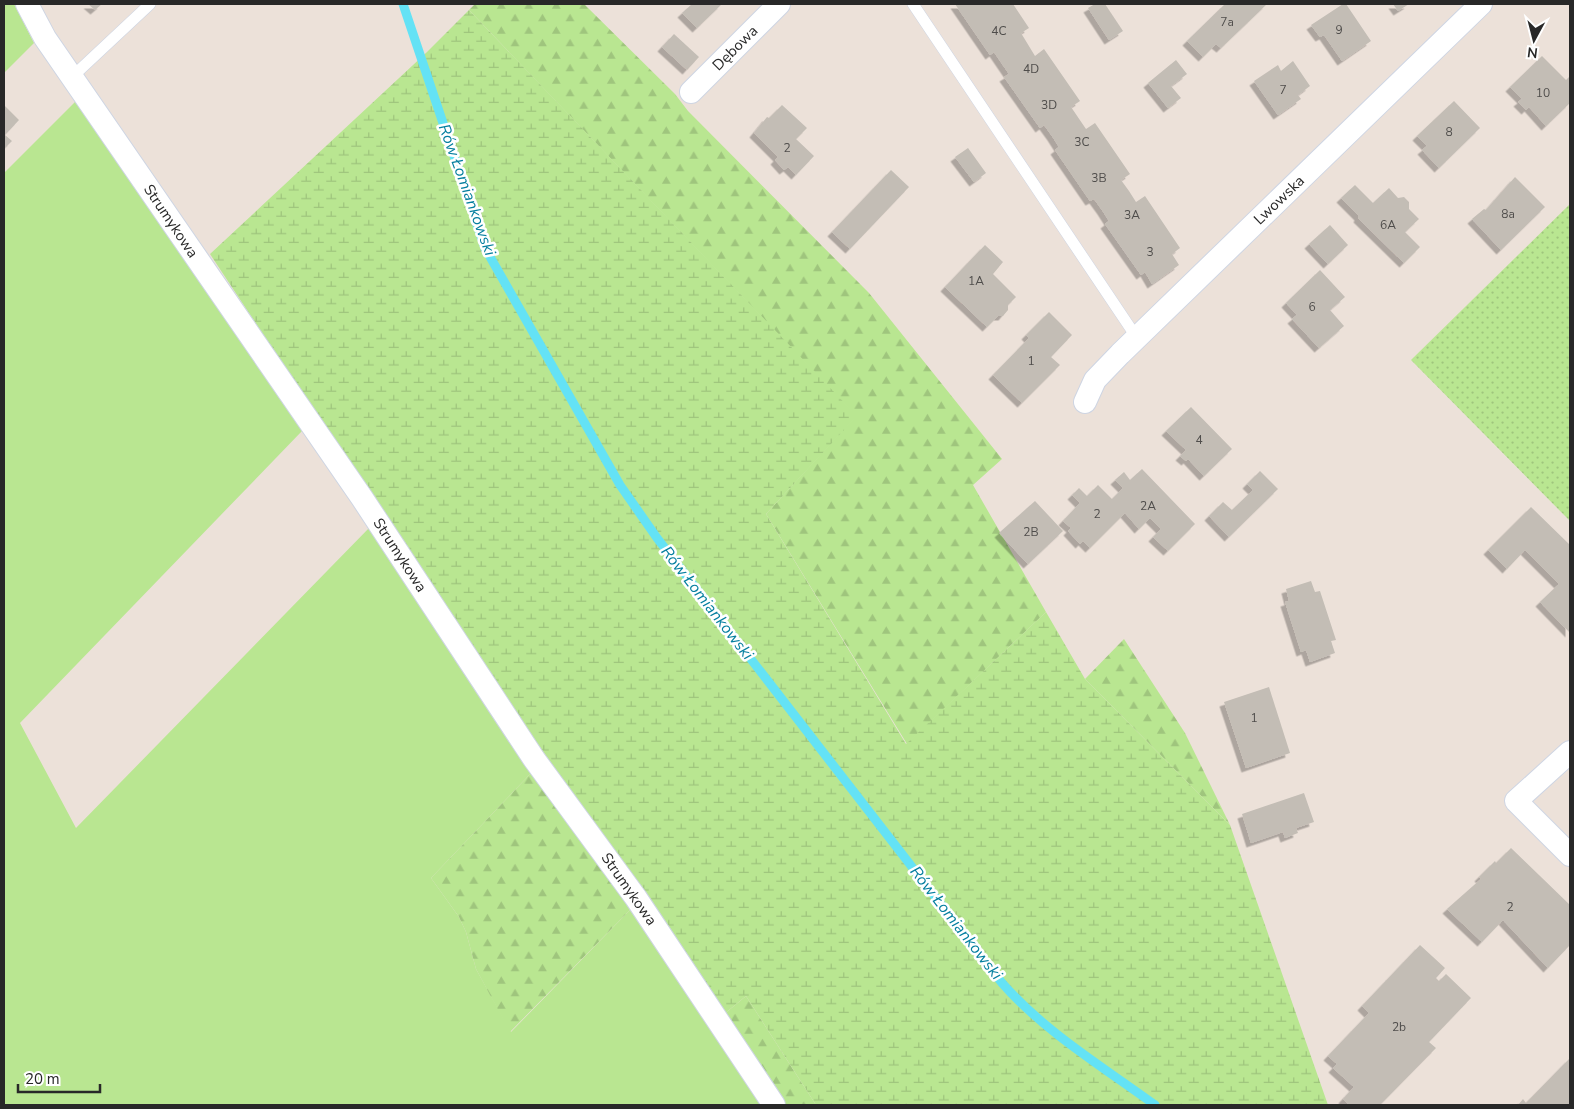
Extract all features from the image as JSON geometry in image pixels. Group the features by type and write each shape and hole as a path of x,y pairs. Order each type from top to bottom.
{"street":[{"name":"Strumykowa","path":"27,4 45,38 362,498 534,759 636,898 774,1105"},
{"name":"Dębowa","path":"691,92 779,4"},
{"name":"Lwowska","path":"1085,402 1095,380 1480,4"},
{"path":"1570,752 1516,801 1570,854"}],"lane":[{"path":"72,77 150,4"},
{"path":"913,4 1137,338"}],"green space":[{"path":"4,4 14,4 34,43 4,73"},
{"path":"475,4 584,4 675,94 688,111 869,293 1002,459 973,485 1046,612 907,744 766,514 856,416 469,10"},
{"path":"469,10 857,416 766,514 906,744 1046,612 1085,679 1230,825 1328,1105 816,1105 746,996 723,1015 573,794 467,644 210,254 427,52"},
{"path":"76,101 302,431 20,723 76,828 370,527 533,771 431,878 459,917 466,932 476,969 511,1032 631,909 764,1105 4,1105 4,173"},
{"path":"1570,204 1570,521 1411,360"},
{"path":"1124,639 1185,733 1230,825 1085,679"},
{"path":"533,771 631,909 510,1032 476,969 466,932 459,917 431,878"},
{"path":"746,996 816,1105 784,1105 723,1015"}],"building":[{"path":"88,4 102,4 95,10"},
{"path":"692,4 722,4 697,28 682,13"},
{"path":"955,4 1013,4 1029,28 1021,33 1035,56 1044,49 1080,101 1071,107 1086,129 1095,123 1130,174 1121,180 1136,202 1145,196 1180,248 1172,254 1179,265 1152,284 1145,272 1141,275 1105,224 1109,221 1102,210 1094,199 1090,201 1055,150 1059,147 1052,136 1044,125 1040,128 1004,77 1009,74 994,52 990,55"},
{"path":"1095,4 1105,4 1123,31 1109,40 1088,8"},
{"path":"1225,4 1267,4 1221,48 1216,44 1203,57 1187,41"},
{"path":"1343,4 1346,4 1371,41 1342,61 1324,35 1320,37 1311,25"},
{"path":"1393,4 1409,4 1398,11"},
{"path":"674,34 699,57 687,70 662,47"},
{"path":"1542,56 1566,80 1570,76 1570,103 1546,126 1529,107 1526,110 1518,102 1522,99 1510,87"},
{"path":"1176,60 1187,74 1171,86 1181,98 1168,108 1148,83"},
{"path":"1293,61 1310,86 1298,95 1301,99 1278,115 1254,81 1278,65 1281,71"},
{"path":"1454,101 1480,128 1439,168 1422,150 1427,146 1417,136"},
{"path":"4,105 19,120 5,135 12,141 4,149"},
{"path":"782,105 807,128 796,139 814,156 796,175 788,167 784,170 775,160 778,157 754,133 767,117 769,118"},
{"path":"968,148 986,173 974,182 955,157"},
{"path":"891,170 909,187 850,249 832,232"},
{"path":"1515,177 1545,207 1501,250 1472,219 1484,209 1486,210"},
{"path":"1355,185 1373,203 1389,188 1398,198 1404,197 1409,202 1409,209 1419,219 1405,232 1420,247 1404,263 1358,218 1359,216 1341,198"},
{"path":"1330,225 1348,245 1328,264 1309,244"},
{"path":"985,245 1003,262 993,274 1016,297 1008,305 1008,310 1003,316 998,316 987,327 945,287"},
{"path":"1320,270 1345,297 1330,310 1344,326 1319,348 1292,319 1297,315 1286,303"},
{"path":"1049,312 1072,335 1051,357 1060,365 1022,403 993,375 1029,338 1026,335"},
{"path":"1191,407 1232,449 1204,476 1188,459 1186,461 1180,456 1186,450 1166,431"},
{"path":"1142,469 1195,524 1168,551 1153,537 1161,529 1150,518 1139,529 1125,513 1090,548 1083,541 1080,544 1068,531 1071,528 1063,521 1080,503 1072,495 1079,488 1087,496 1098,485 1112,499 1123,488 1115,480 1124,472 1130,480"},
{"path":"1260,471 1278,489 1229,537 1209,516 1223,502 1232,510 1253,490 1247,484"},
{"path":"1035,501 1063,531 1028,564 999,533"},
{"path":"1531,507 1570,545 1570,633 1540,602 1559,584 1525,550 1507,569 1488,550"},
{"path":"1311,581 1315,592 1320,591 1336,640 1331,641 1335,653 1310,662 1306,650 1301,652 1285,602 1289,601 1286,589"},
{"path":"1269,687 1290,753 1246,768 1224,702"},
{"path":"1304,793 1314,822 1296,828 1298,833 1285,838 1283,832 1251,843 1242,814"},
{"path":"1511,848 1570,905 1570,945 1548,968 1503,920 1482,942 1447,909 1481,879 1479,877"},
{"path":"1420,945 1445,968 1436,978 1439,981 1446,974 1471,998 1429,1042 1436,1048 1380,1105 1349,1105 1343,1099 1354,1087 1333,1068 1337,1064 1328,1056 1369,1013 1362,1006"},
{"path":"1570,1058 1570,1105 1518,1105 1523,1099 1526,1103"}],"waterway":[{"name":"Rów Łomiankowski","path":"403,4 485,248 620,485 657,538 1002,983 1019,1001 1056,1033 1155,1105"}]}
